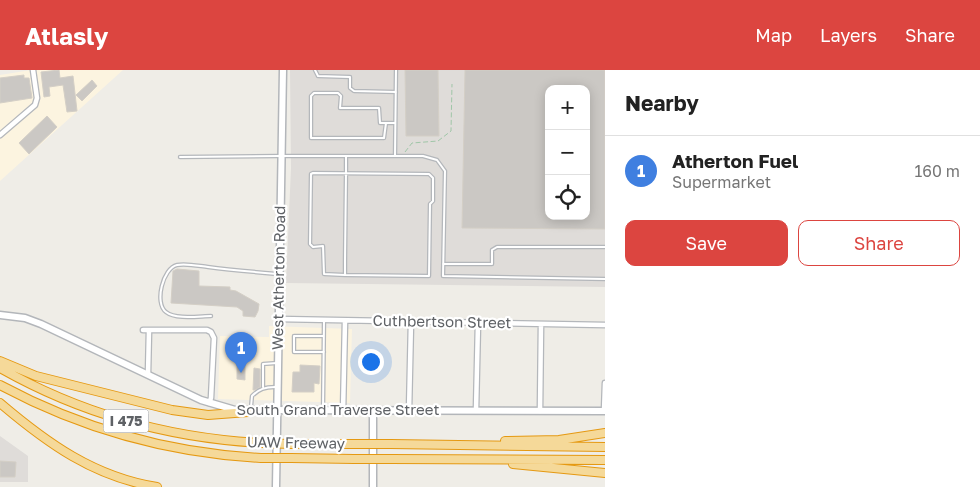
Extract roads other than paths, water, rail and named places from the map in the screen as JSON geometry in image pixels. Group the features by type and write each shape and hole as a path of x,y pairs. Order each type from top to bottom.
{"highway":[{"path":"0,361 46,379 172,410 208,416 249,412"},
{"name":"UAW Freeway","path":"0,368 54,396 130,422 196,437 291,444 605,447"},
{"name":"UAW Freeway","path":"0,385 57,414 122,436 198,452 261,458 605,460"},
{"path":"0,403 46,441 73,458 113,476 157,487"},
{"path":"438,445 559,440 605,433"},
{"path":"431,460 605,472"}],"main road":[{"name":"West Atherton Road","path":"276,487 282,71"},
{"name":"South Grand Traverse Street","path":"0,315 18,317 41,324 209,403 249,412 605,411"},
{"path":"373,412 373,487"}],"street":[{"path":"0,135 35,105 37,98 33,70"},
{"name":"Cuthbertson Street","path":"279,319 605,325"},
{"path":"343,412 345,321"},
{"path":"409,411 411,322"},
{"path":"476,410 478,323"},
{"path":"540,411 541,324"},
{"path":"143,330 207,330 212,332 214,338 211,398 209,403"},
{"path":"148,374 149,330"},
{"path":"605,383 605,411"}],"lane":[{"path":"315,70 318,76 350,77 350,88 354,92 396,92"},
{"path":"395,156 396,70"},
{"path":"386,123 384,138 311,138 311,96 314,93 338,94 340,96 340,108 379,108 380,123 386,123 395,123"},
{"path":"345,275 346,156"},
{"path":"180,157 395,156 433,158 442,165 445,171 443,276 605,279"},
{"path":"311,174 429,174 433,178 433,189 430,211 428,276 345,275 324,274 323,246 311,246 311,174"},
{"path":"443,264 492,264 492,250 497,247 605,247"},
{"path":"212,316 176,315 166,312 162,306 161,294 170,269 177,265 280,274"},
{"path":"323,412 324,320"},
{"path":"324,336 294,336 294,352 324,352"},
{"path":"263,387 263,364 278,363"},
{"path":"249,412 252,396 263,387 278,387"}],"place":[{"name":"Atherton Fuel","path":"241,373"}]}
